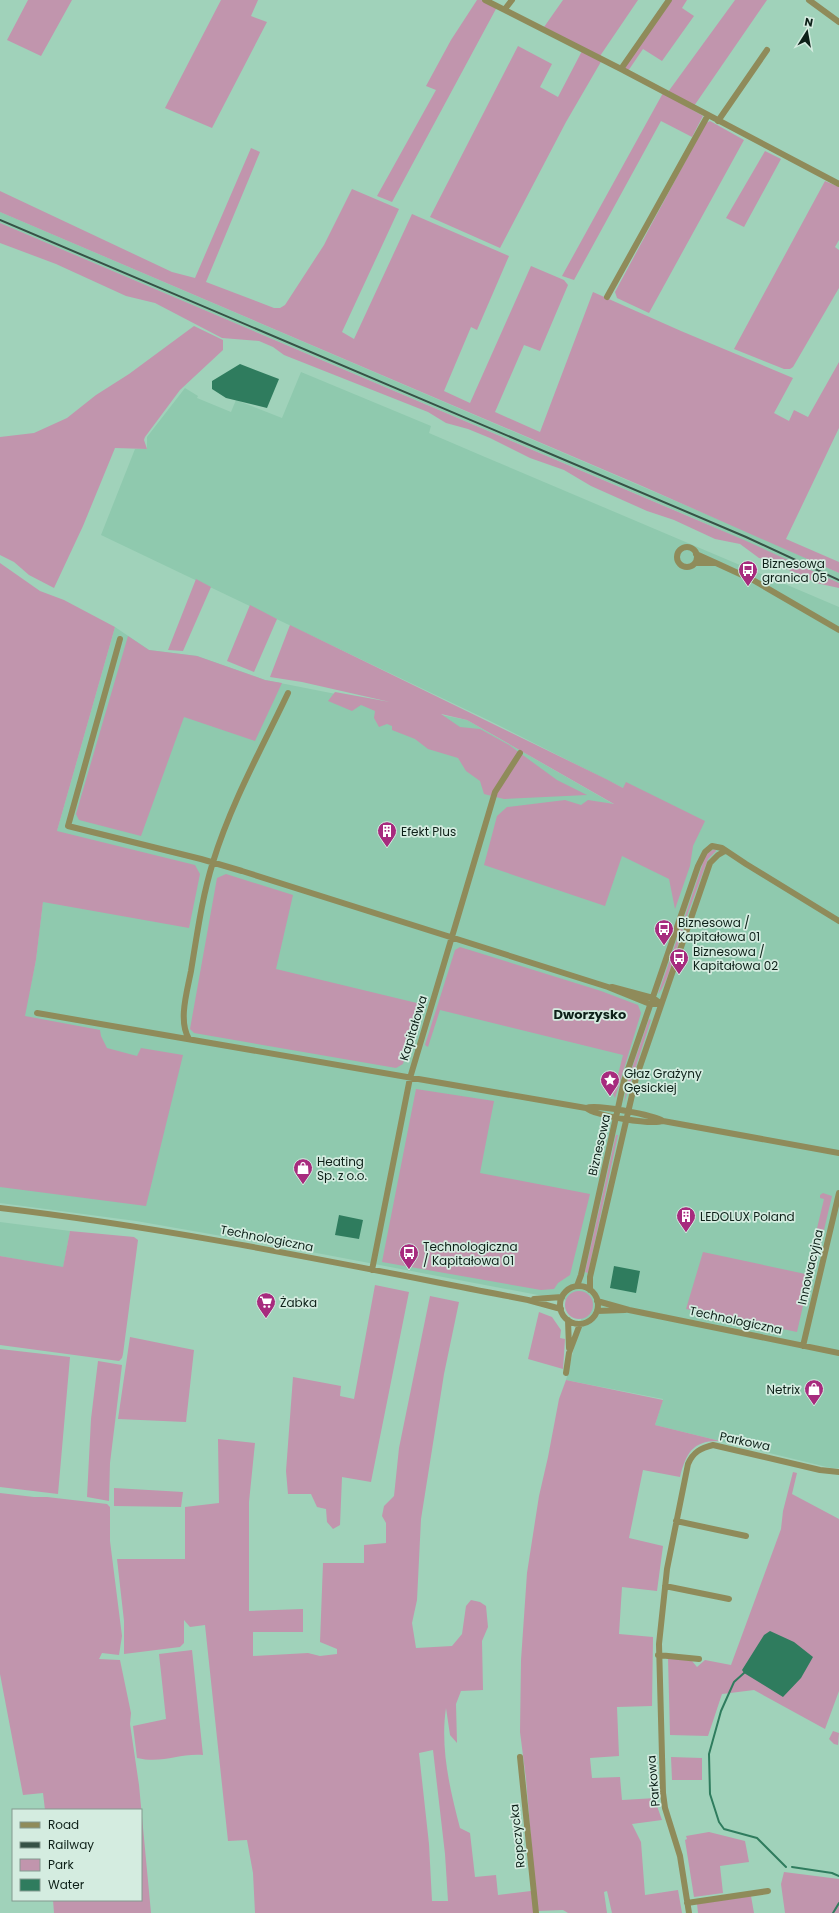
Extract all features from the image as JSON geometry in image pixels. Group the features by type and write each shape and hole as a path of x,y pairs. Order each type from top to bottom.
{"street":[{"path":"485,0 621,69 839,184"},
{"path":"505,9 512,0"},
{"path":"621,69 668,0"},
{"path":"810,0 839,22"},
{"path":"718,121 767,50"},
{"path":"607,297 708,115"},
{"path":"716,563 695,563 690,567 683,566 678,562 677,556 680,550 686,548 692,549 696,554 716,563 753,580 839,630"},
{"path":"695,563 696,554"},
{"path":"120,639 68,826 213,862 608,987 650,1004 661,1004"},
{"path":"189,1039 184,1032 184,1018 188,986 201,910 213,862 230,818 288,693"},
{"name":"Kapitałowa","path":"372,1270 410,1078 494,797 498,786 520,753"},
{"name":"Biznesowa","path":"577,1286 616,1117 630,1064 702,857 708,850 715,846 722,848 839,921"},
{"name":"Biznesowa","path":"590,1290 590,1277 625,1119 642,1056 710,863 718,854 725,851"},
{"path":"608,987 618,988 653,998 661,1004"},
{"path":"37,1013 586,1108 592,1111 625,1119 663,1121 839,1153"},
{"path":"586,1108 595,1106 657,1118 663,1121"},
{"name":"Innowacyjna","path":"803,1346 839,1193"},
{"name":"Technologiczna","path":"0,1208 144,1227 528,1300 561,1309"},
{"path":"566,1373 569,1353 568,1320 561,1309 562,1297 570,1289 577,1286 590,1290 597,1301 597,1311 590,1320 580,1324 568,1320"},
{"name":"Technologiczna","path":"528,1300 562,1297"},
{"name":"Technologiczna","path":"597,1301 629,1310 839,1353"},
{"name":"Technologiczna","path":"597,1311 629,1310"},
{"path":"569,1353 580,1324"},
{"name":"Parkowa","path":"689,1913 679,1851 663,1793 658,1655 665,1586 688,1464 696,1452 705,1447 717,1446 820,1470 839,1472"},
{"path":"676,1522 746,1536"},
{"path":"665,1586 729,1599"},
{"path":"658,1655 699,1659"},
{"name":"Ropczycka","path":"520,1757 536,1913"},
{"path":"687,1903 768,1891"}],"shaded area":[{"path":"0,212 748,532 839,573 839,583 693,518 0,223"},
{"path":"301,372 431,426 429,433 839,607 839,1468 831,1468 655,1425 663,1399 566,1380 585,1304 285,1247 136,1221 0,1203 0,1131 36,960 43,901 57,831 115,627 149,650 197,656 265,680 467,720 615,805 623,788 488,720 101,535 135,449 147,449 147,437 185,388 198,396 197,398 231,412 236,400 282,418"},
{"path":"0,1222 70,1231 63,1268 0,1256"}],"green space":[{"path":"28,0 72,0 41,56 7,40"},
{"path":"221,0 258,0 251,16 267,22 212,128 165,108"},
{"path":"477,0 481,0 497,7 392,202 377,196 436,90 426,86 451,40"},
{"path":"563,0 638,0 600,56 544,27"},
{"path":"672,0 687,0 682,8 694,16 662,61 643,49 628,71 624,68"},
{"path":"735,0 767,0 694,106 668,92"},
{"path":"518,46 552,64 540,87 558,97 582,51 602,60 566,122 500,248 430,217"},
{"path":"663,93 703,116 692,137 661,121 574,280 562,276"},
{"path":"710,121 744,140 649,313 617,298 615,292 706,123"},
{"path":"251,148 260,152 206,282 274,308 280,308 285,305 324,245 352,189 399,209 342,332 354,339 412,214 509,256 477,330 471,327 444,391 470,403 531,266 564,280 568,285 540,351 524,345 495,412 540,432 593,292 793,378 774,413 789,421 794,410 808,417 839,362 839,428 786,539 839,562 839,573 642,486 0,212 0,191 172,272 195,278"},
{"path":"765,151 781,159 744,227 726,218"},
{"path":"825,181 839,187 839,240 835,247 839,250 839,288 793,367 790,369 784,369 734,349"},
{"path":"0,223 744,540 839,583 839,588 816,583 799,574 778,566 769,560 759,558 740,544 715,539 674,520 647,511 591,486 564,470 530,458 468,429 446,423 428,412 284,355 273,347 259,341 222,338 155,303 126,296 56,264 0,243"},
{"path":"194,326 223,340 223,350 180,390 145,437 144,440 147,449 115,448 83,526 54,588 29,575 14,562 0,555 0,437 34,433 67,418 96,395 129,374"},
{"path":"0,563 40,591 64,600 115,627 57,831 195,865 200,874 189,928 43,902 36,960 25,1016 100,1030 101,1036 107,1048 137,1056 141,1048 183,1055 146,1206 0,1187"},
{"path":"196,579 211,587 183,651 168,650"},
{"path":"250,605 277,619 254,672 227,661"},
{"path":"290,625 623,788 626,782 705,821 693,846 690,866 675,909 669,879 622,856 605,906 484,865 497,816 507,807 565,800 581,805 588,800 614,804 467,720 441,714 460,727 480,729 509,745 557,780 587,795 504,799 484,794 480,781 466,771 458,758 428,749 415,739 392,730 392,726 387,724 379,727 374,718 375,711 361,705 352,711 328,701 335,692 390,702 302,682 270,677"},
{"path":"128,636 149,650 197,656 265,680 282,683 255,741 184,717 141,836 79,820 76,814"},
{"path":"715,849 716,851 708,859 685,921 684,919 705,857 709,852"},
{"path":"226,874 293,895 276,969 421,1004 403,1064 396,1068 194,1033 190,1029 217,878"},
{"path":"681,928 683,930 672,964 665,982 658,994"},
{"path":"460,947 601,991 638,1005 641,1013 615,1098 613,1094 623,1055 440,1010 428,1047 425,1045 455,950"},
{"path":"649,1019 651,1020 624,1103 628,1080"},
{"path":"416,1089 494,1101 480,1173 590,1194 570,1275 558,1283 554,1289 541,1290 382,1262"},
{"path":"616,1135 618,1135 588,1273 585,1272"},
{"path":"823,1193 832,1196 815,1268 808,1266 824,1199 820,1198 820,1195"},
{"path":"70,1231 134,1237 138,1240 123,1354 119,1361 0,1345 0,1256 63,1267"},
{"path":"703,1252 810,1275 797,1332 686,1309"},
{"path":"375,1285 409,1292 371,1482 342,1477 340,1525 333,1529 327,1522 326,1509 317,1507 311,1494 288,1494 286,1471 293,1377 341,1386 340,1396 354,1399"},
{"path":"579,1291 589,1295 593,1305 589,1315 579,1319 569,1315 565,1305 569,1295"},
{"path":"430,1296 459,1302 444,1374 421,1519 417,1600 412,1623 416,1648 452,1646 462,1634 466,1606 471,1600 480,1602 486,1606 488,1627 482,1641 483,1690 461,1691 456,1704 457,1743 450,1735 446,1708 444,1738 447,1769 460,1828 470,1833 475,1877 496,1875 498,1895 531,1891 534,1913 255,1913 253,1873 247,1840 228,1841 205,1625 190,1627 184,1620 184,1643 180,1647 124,1654 124,1621 117,1559 185,1559 185,1507 219,1503 218,1439 255,1443 249,1502 249,1611 303,1609 303,1632 253,1632 253,1656 308,1653 320,1656 337,1654 337,1649 320,1642 323,1563 364,1563 364,1545 386,1543 386,1523 382,1516 384,1506 394,1496 399,1448","holes":["433,1750 445,1854 448,1901 432,1901 429,1844 419,1753"]},
{"path":"539,1312 552,1317 561,1330 560,1338 565,1339 563,1369 528,1359"},
{"path":"130,1337 194,1350 186,1422 118,1419"},
{"path":"0,1349 70,1357 58,1494 0,1487"},
{"path":"98,1361 122,1365 110,1463 109,1501 87,1497 91,1419"},
{"path":"566,1380 663,1400 655,1425 720,1441 703,1443 692,1450 685,1461 680,1477 643,1470 629,1538 663,1546 657,1591 622,1587 619,1634 653,1637 652,1706 617,1707 619,1756 590,1758 592,1778 620,1777 622,1800 656,1798 662,1820 632,1824 641,1842 645,1895 678,1890 682,1913 612,1913 607,1891 604,1892 607,1913 568,1913 563,1910 537,1911 526,1779 520,1732 521,1660 527,1573 539,1496 559,1399"},
{"path":"793,1472 797,1473 792,1494 839,1519 839,1691 825,1729 754,1690 722,1694 708,1736 670,1735 668,1658 692,1661 697,1667 705,1660 731,1665 781,1529 783,1511"},
{"path":"114,1488 183,1492 181,1507 114,1506"},
{"path":"0,1493 107,1504 110,1507 110,1541 122,1636 119,1655 102,1653 99,1659 120,1660 131,1713 130,1724 141,1809 45,1809 43,1793 23,1795 0,1674"},
{"path":"192,1650 203,1755 186,1755 155,1760 137,1758 133,1726 166,1719 159,1654"},
{"path":"833,1731 839,1733 838,1745 834,1744 829,1739"},
{"path":"671,1757 702,1758 702,1780 672,1780"},
{"path":"142,1817 151,1913 54,1913 53,1901 142,1901"},
{"path":"709,1832 745,1841 749,1862 720,1866 723,1893 694,1897 685,1840 687,1839 686,1836"},
{"path":"784,1872 839,1879 839,1913 785,1913 781,1884"},
{"path":"751,1896 754,1913 698,1913 697,1904"}],"water":[{"path":"240,364 279,379 267,408 226,398 212,389 212,381"},
{"path":"339,1215 363,1220 359,1239 335,1235"},
{"path":"614,1266 640,1271 636,1293 610,1288"},
{"path":"770,1631 794,1642 813,1657 801,1678 783,1697 744,1673 742,1670 764,1635"}],"waterway":[{"path":"744,1673 734,1682 721,1711 709,1754 710,1794 719,1822 724,1829 757,1838 786,1867"},
{"path":"792,1867 832,1873 839,1876"},
{"path":"833,1913 839,1903"}],"railway":[{"path":"0,220 746,537 839,580"}],"place":[{"name":"Biznesowa granica 05","path":"748,587"},
{"name":"Efekt Plus","path":"387,848"},
{"name":"Biznesowa / Kapitałowa 01","path":"664,946"},
{"name":"Biznesowa / Kapitałowa 02","path":"679,975"},
{"name":"Głaz Grażyny Gęsickiej","path":"610,1097"},
{"name":"Heating Sp. z o.o.","path":"303,1185"},
{"name":"LEDOLUX Poland","path":"686,1233"},
{"name":"Technologiczna / Kapitałowa 01","path":"409,1270"},
{"name":"Żabka","path":"266,1319"},
{"name":"Netrix","path":"814,1406"}],"district":[{"name":"Dworzysko","path":"590,1014"}]}
